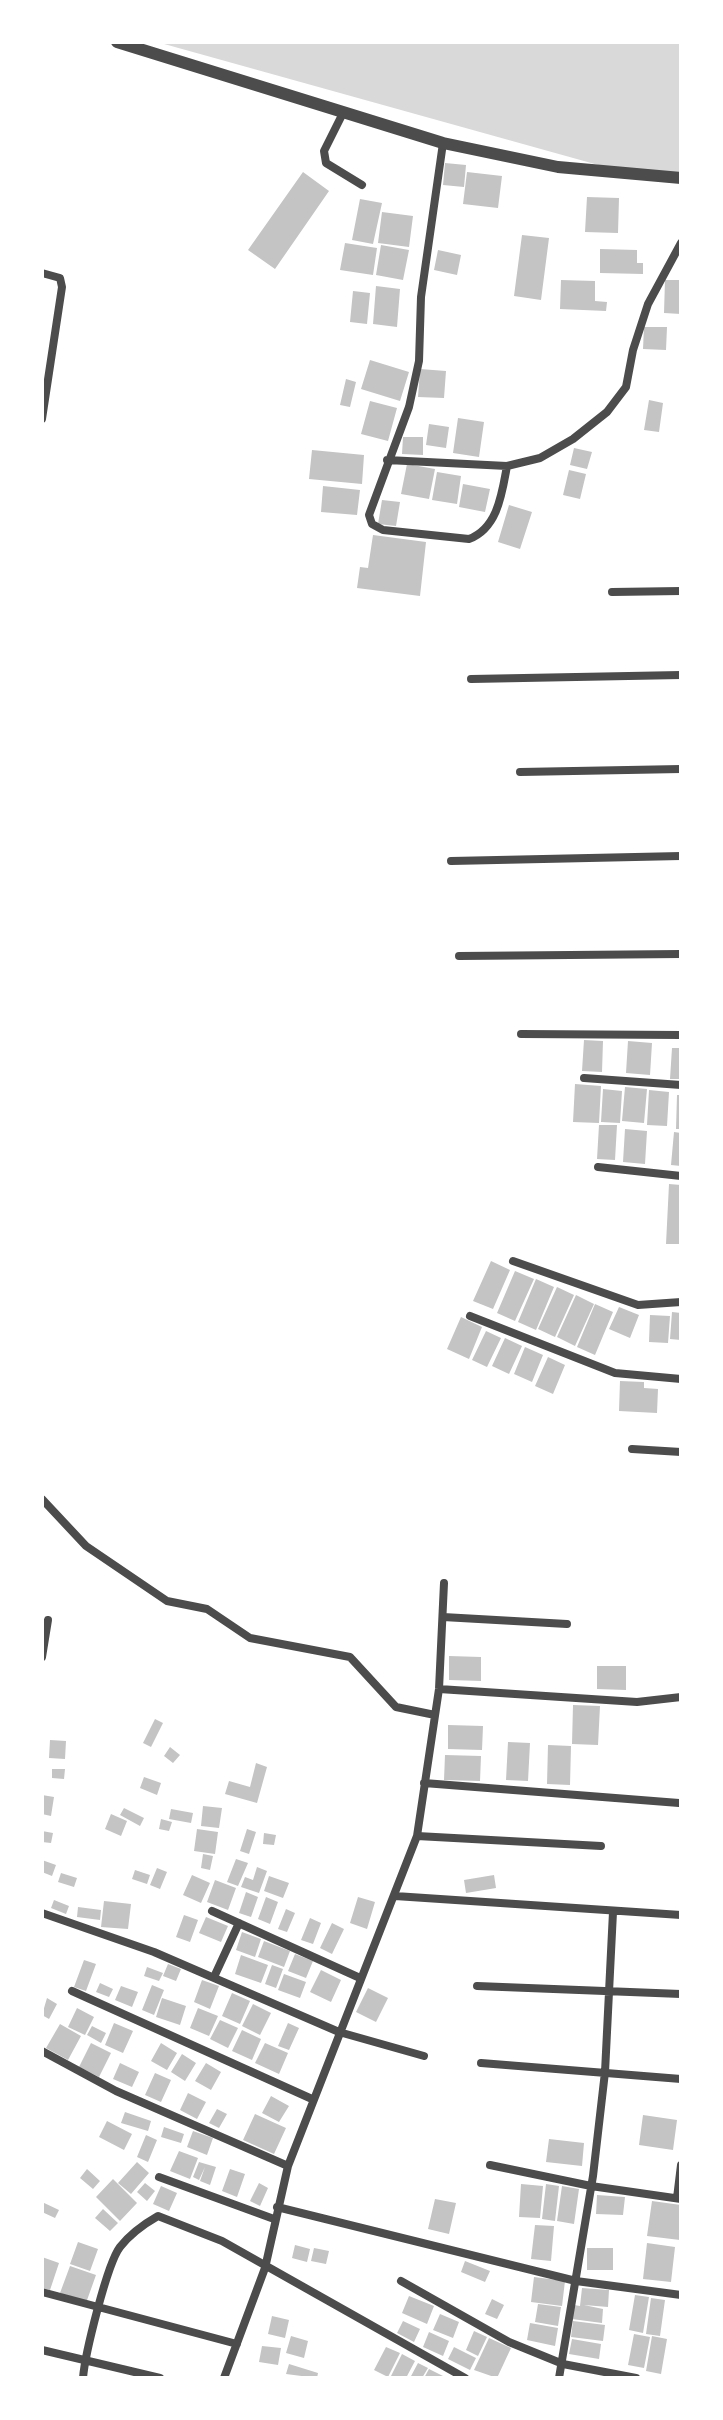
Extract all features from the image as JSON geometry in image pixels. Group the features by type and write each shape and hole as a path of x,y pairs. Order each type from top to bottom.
{"street":[{"path":"117,42 443,143 558,167 681,178"},
{"path":"343,113 324,151 326,163 362,185"},
{"path":"443,143 421,297 419,361 409,407 369,515 372,524 383,530 469,539 476,536 496,511 507,466"},
{"path":"387,460 507,466 540,458 607,412 626,387 633,350 648,304 681,243"},
{"path":"42,273 60,278 62,287 46,359 42,419"},
{"path":"612,592 681,591"},
{"path":"471,679 681,675"},
{"path":"520,772 681,769"},
{"path":"451,861 681,856"},
{"path":"459,956 681,954"},
{"path":"521,1034 681,1035"},
{"path":"584,1078 681,1085"},
{"path":"598,1167 681,1176"},
{"path":"513,1261 638,1305 681,1302"},
{"path":"470,1316 615,1373 681,1379"},
{"path":"632,1449 681,1452"},
{"path":"42,1499 86,1546 167,1601 207,1609 250,1638 350,1657 396,1707 435,1715"},
{"path":"224,2378 265,2268 288,2166 417,1836 439,1689 444,1583"},
{"path":"443,1617 567,1624"},
{"path":"42,1657 48,1620"},
{"path":"439,1689 637,1702 681,1697"},
{"path":"424,1783 679,1803"},
{"path":"417,1836 601,1846"},
{"path":"395,1896 681,1915"},
{"path":"212,1911 360,1978"},
{"path":"559,2378 591,2186 605,2072 613,1912"},
{"path":"42,1913 154,1952 339,2032 424,2056"},
{"path":"214,1977 239,1923"},
{"path":"477,1986 681,1994"},
{"path":"72,1991 312,2099"},
{"path":"42,2051 116,2091 288,2166"},
{"path":"481,2063 681,2079"},
{"path":"490,2165 591,2186 679,2198 681,2165"},
{"path":"159,2177 274,2219"},
{"path":"277,2207 576,2281 681,2295"},
{"path":"83,2378 85,2358 117,2249 140,2226 158,2216 222,2241 265,2268 465,2378"},
{"path":"401,2281 509,2342 563,2364 636,2378"},
{"path":"42,2292 237,2344"},
{"path":"42,2350 160,2378"}],"shaded area":[{"path":"157,42 681,42 681,176 627,173"}],"building":[{"path":"445,163 466,165 464,187 443,185"},
{"path":"303,172 329,191 275,269 248,250"},
{"path":"467,172 502,176 498,208 463,204"},
{"path":"587,197 619,198 618,233 585,232"},
{"path":"360,199 382,203 373,244 352,240"},
{"path":"382,212 413,216 409,247 378,243"},
{"path":"522,235 549,238 541,300 514,296"},
{"path":"345,243 377,248 373,275 340,270"},
{"path":"381,245 409,250 403,280 376,275"},
{"path":"600,249 637,250 637,263 643,263 643,274 600,273"},
{"path":"438,250 461,255 457,275 434,270"},
{"path":"561,280 595,281 595,301 607,302 606,311 560,309"},
{"path":"665,280 681,280 681,314 664,313"},
{"path":"376,286 400,289 397,327 373,324"},
{"path":"353,291 370,293 367,324 350,322"},
{"path":"644,327 667,327 666,350 643,349"},
{"path":"370,360 409,372 400,401 361,389"},
{"path":"420,369 446,371 444,398 418,397"},
{"path":"346,379 356,382 350,407 340,405"},
{"path":"649,400 663,403 659,432 644,430"},
{"path":"370,401 397,408 388,441 361,434"},
{"path":"458,418 484,422 479,457 453,453"},
{"path":"429,424 449,427 446,448 426,445"},
{"path":"403,437 423,437 423,455 402,454"},
{"path":"574,448 592,452 587,469 570,465"},
{"path":"312,450 364,455 362,484 309,479"},
{"path":"407,464 435,469 429,499 401,494"},
{"path":"569,470 586,474 580,499 563,495"},
{"path":"437,472 461,476 457,504 432,500"},
{"path":"463,484 490,489 485,512 459,507"},
{"path":"323,486 360,490 357,515 321,512"},
{"path":"382,500 400,502 396,526 378,524"},
{"path":"509,505 532,512 520,549 498,542"},
{"path":"373,535 426,542 420,596 357,588 360,567 368,568"},
{"path":"584,1040 603,1041 602,1072 582,1071"},
{"path":"628,1041 652,1043 650,1075 626,1073"},
{"path":"672,1048 681,1048 681,1079 670,1079"},
{"path":"575,1084 601,1086 599,1123 573,1122"},
{"path":"625,1087 647,1089 644,1123 622,1121"},
{"path":"603,1089 622,1091 620,1123 601,1122"},
{"path":"649,1090 669,1092 667,1126 647,1125"},
{"path":"677,1095 681,1095 681,1129 676,1129"},
{"path":"599,1125 617,1125 615,1160 597,1159"},
{"path":"625,1129 647,1131 645,1164 623,1162"},
{"path":"674,1132 681,1133 681,1166 671,1165"},
{"path":"669,1184 681,1185 681,1244 666,1244"},
{"path":"491,1261 510,1270 493,1309 473,1301"},
{"path":"515,1271 534,1279 515,1321 497,1313"},
{"path":"536,1279 554,1287 536,1330 518,1322"},
{"path":"557,1287 574,1295 555,1337 538,1329"},
{"path":"576,1295 594,1304 575,1346 557,1337"},
{"path":"595,1304 613,1312 595,1355 577,1347"},
{"path":"619,1307 639,1315 630,1338 609,1329"},
{"path":"672,1312 681,1313 681,1340 670,1339"},
{"path":"650,1315 670,1316 668,1343 649,1342"},
{"path":"461,1317 482,1327 469,1359 447,1349"},
{"path":"486,1331 501,1338 487,1367 472,1360"},
{"path":"505,1338 522,1346 509,1374 492,1366"},
{"path":"525,1347 543,1355 532,1382 514,1374"},
{"path":"548,1357 565,1365 553,1394 535,1386"},
{"path":"620,1381 644,1382 644,1388 658,1389 657,1413 619,1411"},
{"path":"449,1656 481,1657 481,1681 449,1680"},
{"path":"597,1666 626,1666 626,1690 597,1689"},
{"path":"573,1705 600,1706 598,1745 572,1744"},
{"path":"155,1719 163,1723 151,1747 143,1743"},
{"path":"448,1725 483,1726 482,1750 448,1749"},
{"path":"50,1740 66,1741 65,1759 49,1758"},
{"path":"508,1742 530,1743 528,1781 506,1780"},
{"path":"548,1745 571,1746 570,1785 547,1784"},
{"path":"170,1747 180,1755 173,1763 164,1756"},
{"path":"445,1755 481,1756 480,1781 444,1780"},
{"path":"256,1763 267,1767 257,1803 225,1794 229,1781 250,1787"},
{"path":"52,1769 65,1769 64,1779 52,1778"},
{"path":"144,1777 161,1783 157,1795 140,1788"},
{"path":"42,1795 54,1797 51,1816 42,1814"},
{"path":"203,1806 222,1808 219,1828 201,1826"},
{"path":"124,1808 144,1818 140,1826 120,1815"},
{"path":"171,1809 193,1813 191,1823 169,1819"},
{"path":"111,1814 127,1821 121,1836 105,1829"},
{"path":"161,1819 172,1822 169,1831 159,1829"},
{"path":"197,1829 218,1832 215,1854 194,1851"},
{"path":"247,1829 256,1832 249,1854 240,1851"},
{"path":"42,1831 53,1833 51,1843 42,1842"},
{"path":"264,1833 276,1835 274,1845 263,1844"},
{"path":"203,1854 213,1856 210,1870 201,1868"},
{"path":"236,1859 248,1863 238,1886 227,1882"},
{"path":"42,1860 56,1865 52,1876 42,1872"},
{"path":"257,1867 267,1871 259,1893 241,1887 245,1877 253,1880"},
{"path":"157,1868 167,1872 160,1889 150,1885"},
{"path":"135,1870 150,1875 147,1884 132,1879"},
{"path":"61,1873 77,1878 74,1887 58,1882"},
{"path":"192,1875 210,1883 201,1903 183,1895"},
{"path":"494,1875 496,1888 466,1893 464,1880"},
{"path":"269,1876 289,1883 283,1898 264,1891"},
{"path":"215,1880 236,1888 228,1910 207,1902"},
{"path":"246,1892 258,1897 251,1917 239,1913"},
{"path":"266,1897 278,1902 270,1924 258,1919"},
{"path":"358,1897 375,1902 367,1929 350,1923"},
{"path":"54,1900 69,1906 66,1914 51,1908"},
{"path":"104,1901 131,1904 128,1929 101,1927"},
{"path":"78,1907 101,1910 100,1920 77,1917"},
{"path":"286,1909 295,1913 287,1932 278,1929"},
{"path":"184,1915 198,1920 190,1942 176,1937"},
{"path":"206,1917 228,1926 221,1942 199,1933"},
{"path":"310,1918 321,1923 313,1944 301,1940"},
{"path":"332,1923 344,1929 332,1954 320,1948"},
{"path":"242,1932 261,1939 255,1957 236,1950"},
{"path":"264,1941 290,1951 284,1967 258,1957"},
{"path":"295,1954 313,1961 306,1978 288,1971"},
{"path":"241,1955 268,1965 261,1983 235,1974"},
{"path":"84,1960 96,1964 86,1991 74,1987"},
{"path":"168,1964 181,1969 176,1981 163,1976"},
{"path":"272,1965 283,1969 276,1988 265,1984"},
{"path":"147,1967 163,1973 159,1981 144,1976"},
{"path":"321,1970 341,1980 331,2002 310,1992"},
{"path":"284,1974 306,1982 300,1998 278,1990"},
{"path":"202,1980 219,1986 210,2009 194,2002"},
{"path":"100,1983 113,1989 109,1997 96,1992"},
{"path":"152,1985 164,1990 154,2015 142,2010"},
{"path":"121,1986 138,1992 132,2007 115,2000"},
{"path":"368,1988 388,1998 376,2022 356,2012"},
{"path":"232,1993 250,2001 240,2024 222,2016"},
{"path":"47,1998 57,2004 49,2019 42,2015"},
{"path":"162,1998 186,2006 180,2025 156,2017"},
{"path":"253,2004 271,2013 260,2035 242,2026"},
{"path":"77,2008 94,2017 85,2035 68,2027"},
{"path":"198,2008 218,2016 209,2036 190,2028"},
{"path":"220,2020 238,2028 228,2048 210,2039"},
{"path":"114,2023 133,2031 123,2053 105,2045"},
{"path":"288,2023 299,2028 289,2050 278,2046"},
{"path":"60,2024 81,2036 68,2060 46,2048"},
{"path":"92,2026 106,2033 101,2043 87,2035"},
{"path":"242,2030 261,2039 252,2060 232,2051"},
{"path":"91,2043 111,2053 99,2077 79,2067"},
{"path":"161,2043 177,2053 167,2070 151,2061"},
{"path":"265,2043 288,2053 279,2074 255,2063"},
{"path":"182,2054 196,2063 185,2081 171,2072"},
{"path":"120,2063 139,2072 132,2087 113,2079"},
{"path":"206,2063 221,2072 211,2090 195,2081"},
{"path":"155,2073 171,2080 161,2102 145,2095"},
{"path":"188,2093 206,2102 197,2119 180,2110"},
{"path":"271,2096 289,2106 279,2122 262,2113"},
{"path":"217,2109 227,2114 219,2128 209,2123"},
{"path":"125,2112 151,2121 148,2131 121,2123"},
{"path":"255,2114 286,2128 274,2154 243,2140"},
{"path":"643,2115 677,2120 673,2150 639,2145"},
{"path":"107,2121 132,2134 124,2150 99,2137"},
{"path":"164,2127 184,2134 181,2143 161,2137"},
{"path":"193,2131 213,2138 207,2155 187,2147"},
{"path":"146,2135 157,2140 148,2162 137,2157"},
{"path":"549,2139 584,2143 582,2166 546,2162"},
{"path":"179,2151 198,2158 190,2179 170,2171"},
{"path":"137,2162 149,2173 131,2194 118,2183"},
{"path":"199,2162 216,2167 210,2185 200,2181 205,2167 199,2180 193,2177"},
{"path":"87,2169 100,2181 93,2189 80,2178"},
{"path":"230,2169 245,2174 237,2197 222,2191"},
{"path":"113,2179 137,2203 120,2221 96,2197"},
{"path":"145,2183 155,2191 147,2201 137,2192"},
{"path":"259,2183 268,2188 260,2206 250,2201"},
{"path":"521,2184 543,2186 540,2218 519,2217"},
{"path":"546,2184 559,2186 555,2221 542,2219"},
{"path":"161,2186 177,2193 169,2211 153,2204"},
{"path":"562,2186 579,2189 574,2224 557,2221"},
{"path":"597,2195 625,2197 623,2215 596,2214"},
{"path":"435,2199 456,2203 449,2234 428,2229"},
{"path":"652,2201 681,2205 680,2240 647,2236"},
{"path":"42,2202 59,2210 55,2218 42,2212"},
{"path":"103,2209 118,2223 110,2231 95,2218"},
{"path":"535,2225 554,2226 551,2261 531,2259"},
{"path":"78,2242 98,2249 90,2271 70,2264"},
{"path":"647,2243 675,2247 671,2282 643,2279"},
{"path":"295,2245 310,2249 307,2262 292,2258"},
{"path":"314,2248 329,2251 326,2264 311,2261"},
{"path":"587,2248 613,2248 613,2270 587,2270"},
{"path":"42,2257 59,2263 50,2290 42,2288"},
{"path":"465,2261 490,2271 485,2282 461,2272"},
{"path":"70,2266 96,2275 86,2303 60,2293"},
{"path":"534,2277 565,2281 562,2306 531,2302"},
{"path":"582,2288 609,2290 608,2307 584,2305 603,2309 602,2323 572,2319 574,2305 580,2306"},
{"path":"635,2295 649,2297 643,2333 629,2330"},
{"path":"409,2296 434,2306 427,2324 402,2313"},
{"path":"651,2298 665,2300 660,2336 646,2334"},
{"path":"492,2299 504,2305 497,2319 485,2314"},
{"path":"538,2304 561,2307 558,2326 535,2322"},
{"path":"440,2314 459,2322 453,2338 433,2330"},
{"path":"272,2316 289,2320 285,2338 268,2334"},
{"path":"403,2321 420,2329 414,2342 397,2333"},
{"path":"573,2321 605,2325 603,2341 571,2337"},
{"path":"530,2323 558,2328 555,2346 527,2340"},
{"path":"474,2331 487,2337 478,2356 466,2350"},
{"path":"429,2332 449,2341 443,2356 423,2347"},
{"path":"634,2334 650,2337 644,2368 628,2365"},
{"path":"291,2336 308,2341 304,2358 286,2353"},
{"path":"652,2336 667,2339 661,2374 646,2371"},
{"path":"489,2338 511,2348 497,2378 474,2370"},
{"path":"572,2339 601,2344 599,2359 569,2354"},
{"path":"262,2346 281,2348 278,2365 259,2362"},
{"path":"386,2347 400,2353 388,2377 374,2370"},
{"path":"454,2347 476,2358 470,2370 448,2359"},
{"path":"402,2354 415,2361 406,2378 390,2378"},
{"path":"418,2363 428,2368 422,2378 410,2378"},
{"path":"289,2364 318,2373 317,2378 286,2374"},
{"path":"429,2369 447,2378 424,2378"}]}
